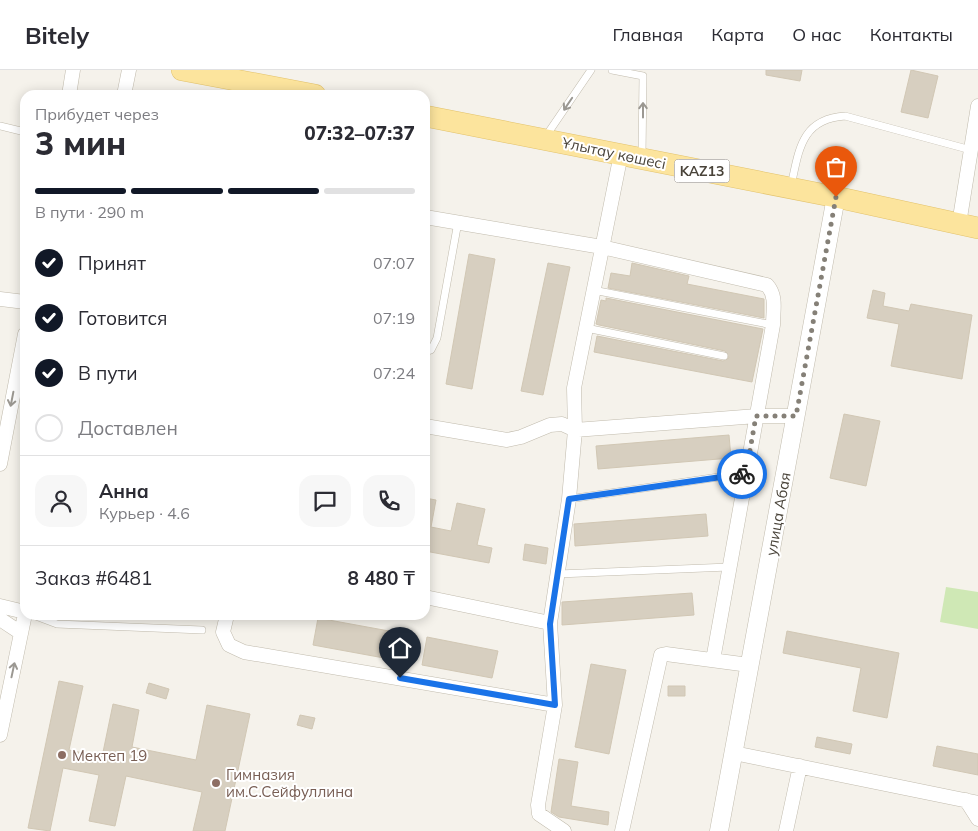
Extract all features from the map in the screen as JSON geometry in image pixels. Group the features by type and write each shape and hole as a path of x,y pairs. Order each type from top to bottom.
{"main road":[{"path":"182,70 288,90"},
{"name":"Ұлытау көшесі","path":"430,117 545,138 836,197 968,226"}],"street":[{"path":"70,90 73,70"},
{"path":"125,90 129,70"},
{"path":"968,226 971,150 978,106"},
{"path":"564,831 539,814 538,805 555,705 550,624 569,499 575,430 574,388 621,154"},
{"name":"улица Абая","path":"719,831 836,197"},
{"path":"430,218 602,247 767,285 774,297 773,325 728,567 713,660"},
{"path":"0,299 20,301"},
{"path":"0,462 20,360"},
{"path":"430,427 507,440 521,437 550,425 562,424 575,430 756,416 796,416"},
{"path":"430,598 550,624"},
{"path":"0,606 20,612"},
{"path":"0,619 21,633"},
{"path":"0,735 24,620"},
{"path":"226,620 223,632 229,645 244,652 555,705"},
{"path":"622,831 661,656 666,654 750,665"},
{"path":"734,753 972,802 978,819"},
{"path":"787,831 800,766"}],"lane":[{"path":"545,138 591,70"},
{"path":"612,70 643,76 642,159"},
{"path":"790,188 800,146 813,127 827,117 845,116 971,150"},
{"path":"0,126 20,131"},
{"path":"430,350 438,338 458,222"},
{"path":"593,290 773,325"},
{"path":"586,328 724,356"},
{"path":"569,499 746,473"},
{"path":"558,574 728,567"},
{"path":"47,620 58,624 202,630"}],"green space":[{"path":"946,587 978,592 978,629 940,622"}],"building":[{"path":"766,70 802,70 800,81 766,75"},
{"path":"911,70 938,76 928,118 901,112"},
{"path":"469,254 495,259 472,389 446,384"},
{"path":"548,263 570,267 543,395 521,391"},
{"path":"632,263 689,276 687,284 764,299 764,318 608,288 611,273 630,276"},
{"path":"873,290 885,293 883,306 909,311 911,304 972,315 962,379 891,366 899,324 867,318"},
{"path":"606,298 763,329 752,382 594,352 597,336 723,361 729,358 725,351 596,324 601,300 606,301"},
{"path":"844,414 880,421 866,486 830,478"},
{"path":"729,435 731,458 598,469 596,446"},
{"path":"430,499 436,500 431,527 451,531 457,503 485,509 477,545 492,548 489,563 430,552"},
{"path":"706,514 708,536 575,546 574,524"},
{"path":"525,544 548,548 546,564 523,560"},
{"path":"692,593 694,615 562,625 562,602"},
{"path":"318,620 329,620 389,631 384,658 313,645"},
{"path":"787,631 899,653 887,718 853,711 861,668 783,653"},
{"path":"427,637 498,651 492,678 422,665"},
{"path":"591,664 626,670 609,754 575,747"},
{"path":"59,681 83,686 69,750 102,757 113,704 139,710 132,747 196,760 207,705 250,714 225,831 193,831 202,792 126,776 115,826 89,821 99,775 63,768 50,831 28,828"},
{"path":"149,683 169,689 166,699 146,693"},
{"path":"668,686 685,686 685,696 668,696"},
{"path":"300,715 315,718 312,729 297,725"},
{"path":"817,737 852,744 850,754 815,747"},
{"path":"937,746 978,754 978,775 933,766"},
{"path":"559,759 578,762 571,806 609,812 608,825 559,817 551,812"}],"way so far":[{"path":"742,474 746,473 756,416 796,416 836,197"}],"place":[{"name":"Мектеп 19","path":"62,755"},
{"name":"Гимназия им.С.Сейфуллина","path":"216,783"}],"route":[{"path":"400,678 555,705 550,624 569,499 742,474"}]}
